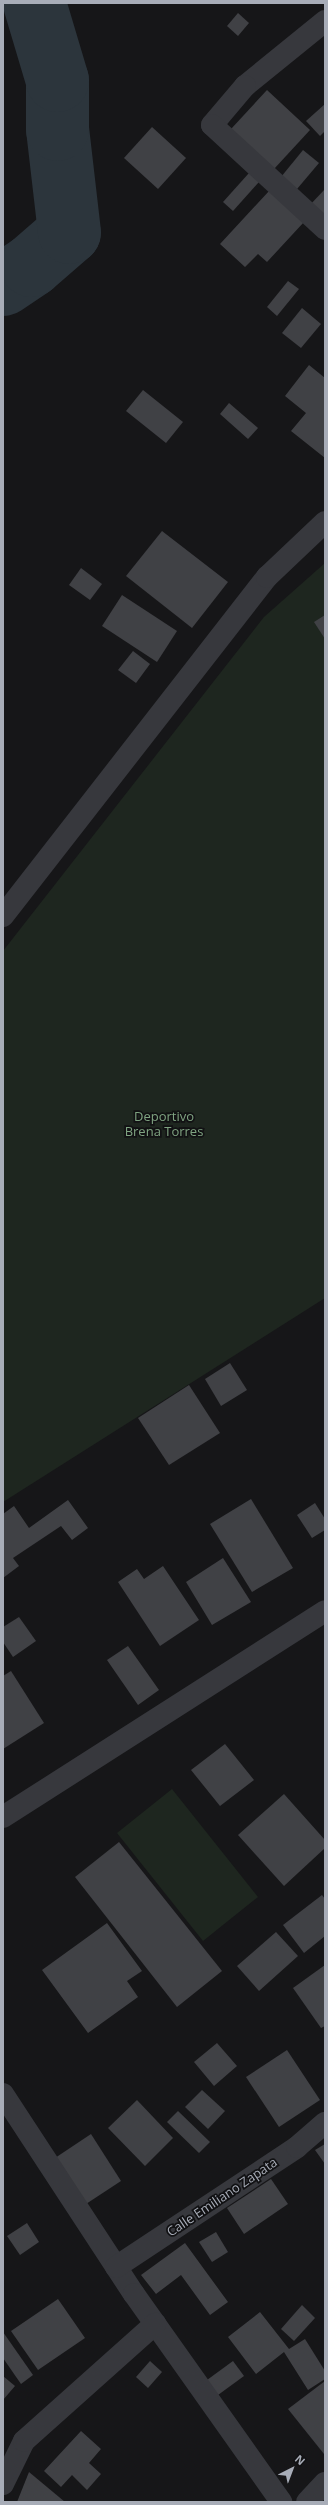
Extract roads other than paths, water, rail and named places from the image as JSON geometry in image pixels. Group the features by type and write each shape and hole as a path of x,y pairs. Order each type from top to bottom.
{"street":[{"path":"325,21 245,86 212,124 325,229"},
{"path":"3,916 267,578 325,522"},
{"path":"3,1817 325,1611"},
{"path":"3,2094 116,2267 281,2502"},
{"name":"Calle Emiliano Zapata","path":"116,2267 296,2147 325,2123"},
{"path":"3,2484 24,2441 155,2324"},
{"path":"307,2502 325,2483"}],"waterway":[{"path":"3,284 31,265 69,232 57,129 57,80 34,3"}],"park label":[{"name":"Deportivo Brena Torres","path":"164,1124"}]}
